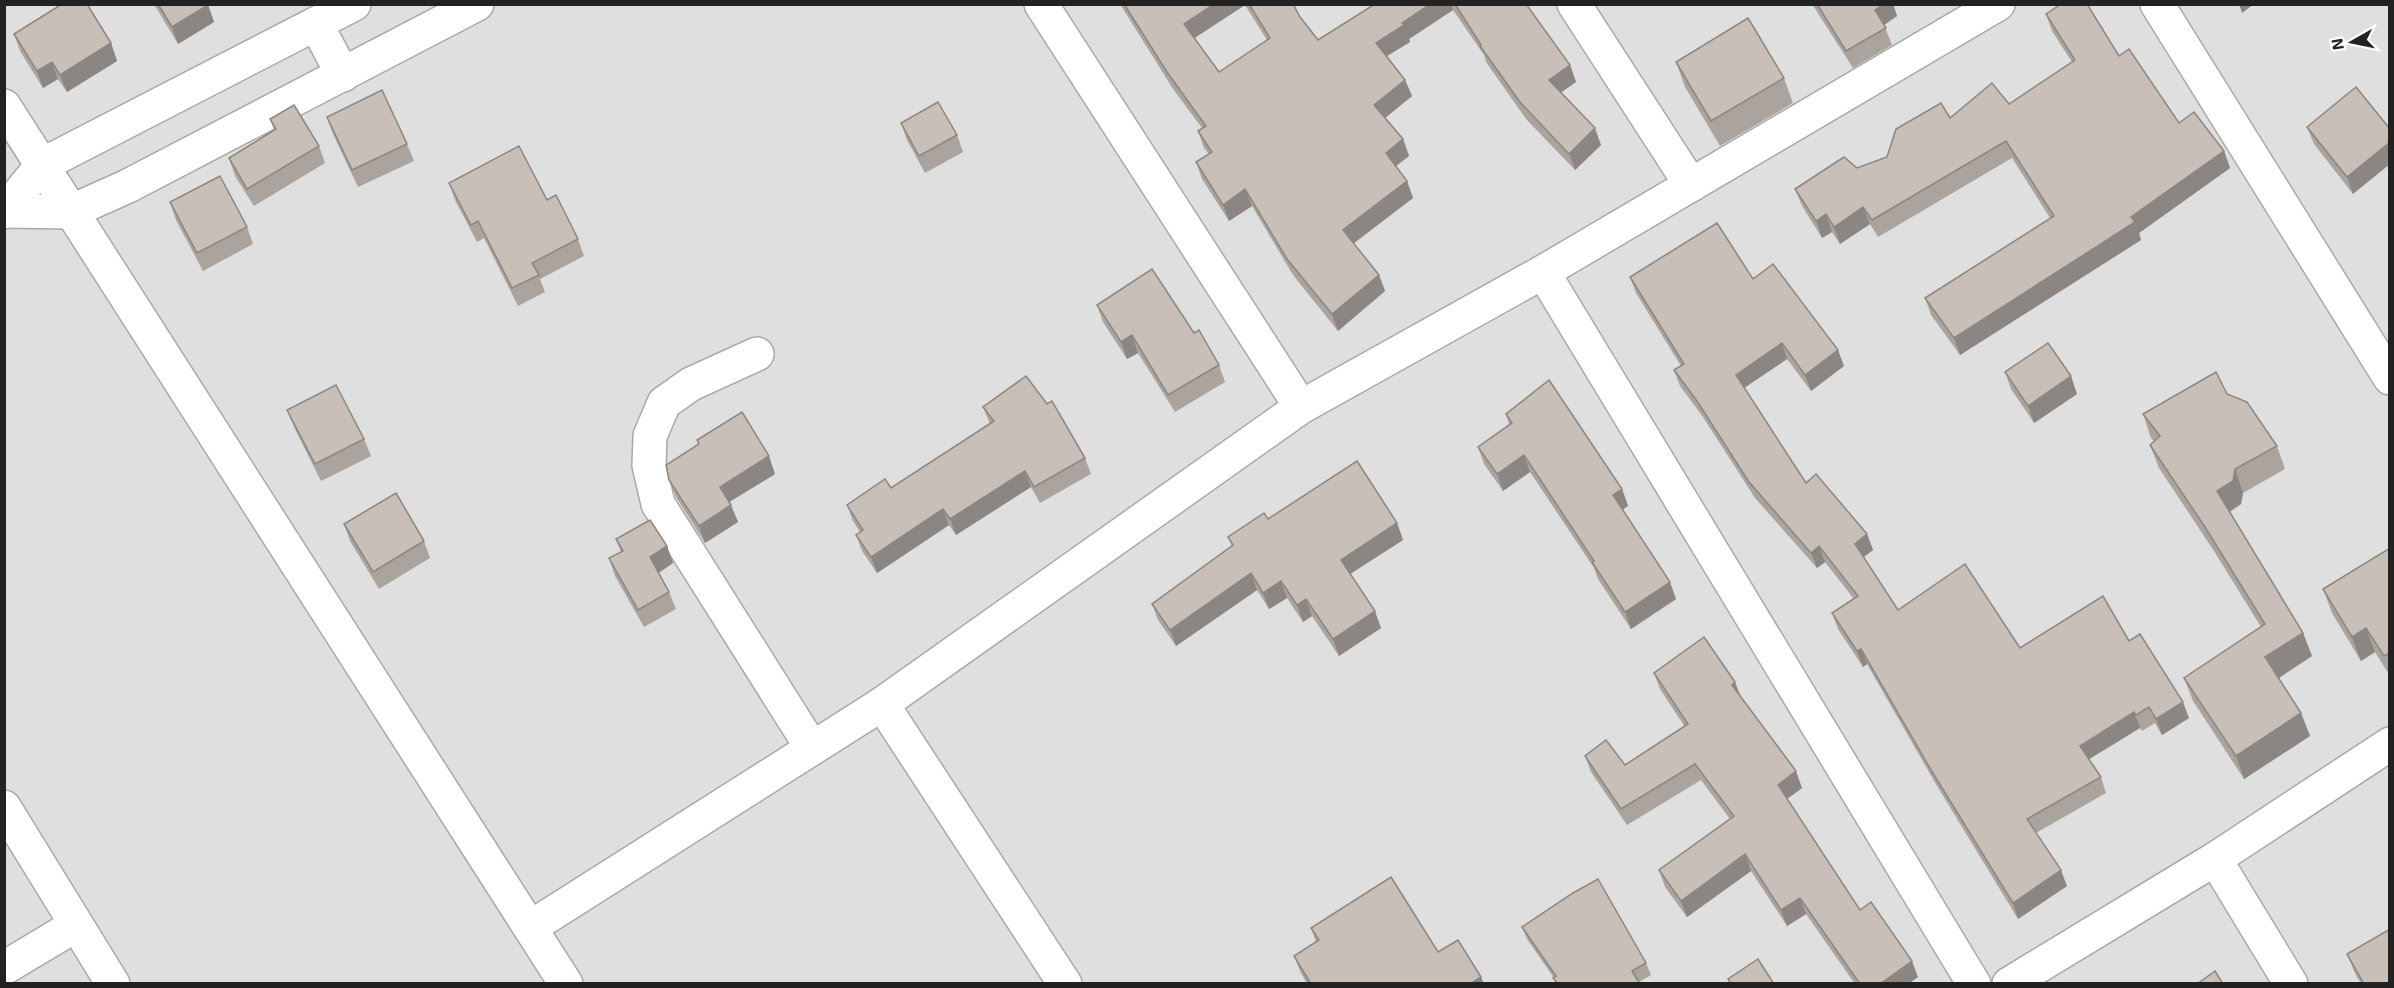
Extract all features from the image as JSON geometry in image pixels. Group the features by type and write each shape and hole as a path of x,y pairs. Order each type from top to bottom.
{"street":[{"path":"6,212 42,165 354,4"},
{"path":"6,212 70,212 128,186 477,4"},
{"path":"1041,4 1301,407"},
{"path":"1575,4 1691,186"},
{"path":"531,927 882,704 1301,407 1543,272 1998,4"},
{"path":"2157,4 2390,378"},
{"path":"316,24 343,75"},
{"path":"4,106 566,984"},
{"path":"1543,272 1974,984"},
{"path":"757,354 691,384 664,403 650,436 649,465 658,504 812,748"},
{"path":"882,704 1065,984"},
{"path":"2009,984 2215,859 2390,744"},
{"path":"4,807 113,984"},
{"path":"2215,859 2291,984"},
{"path":"4,968 76,925"}],"shaded area":[{"path":"5,5 2389,5 2389,983 5,983"}],"building":[{"path":"62,4 87,4 111,43 60,75 52,62 37,71 14,34"},
{"path":"158,4 208,4 208,5 172,27"},
{"path":"1124,4 1214,4 1184,24 1219,72 1270,38 1249,4 1293,4 1318,40 1375,4 1430,4 1402,23 1404,25 1376,43 1405,80 1374,105 1403,139 1386,153 1407,181 1343,230 1379,275 1332,314 1287,259 1245,189 1223,205 1196,162 1212,152 1198,131 1206,126 1167,72"},
{"path":"1455,4 1526,4 1570,65 1549,80 1595,128 1569,154 1520,102 1480,46"},
{"path":"1817,4 1884,4 1875,10 1886,28 1846,51"},
{"path":"2061,4 2087,4 2119,56 2129,49 2179,123 2194,112 2224,151 2131,217 2135,222 1954,338 1925,298 2054,216 2006,141 1872,220 1863,207 1834,227 1826,214 1816,221 1795,189 1844,157 1857,168 1887,157 1896,129 1941,103 1950,118 1992,83 2009,104 2075,60 2046,14"},
{"path":"1748,18 1784,78 1711,121 1676,62"},
{"path":"2356,87 2390,129 2390,142 2347,177 2307,127"},
{"path":"382,90 407,144 352,170 327,117"},
{"path":"938,102 957,135 919,156 901,123"},
{"path":"294,105 319,146 247,189 229,158 276,129 270,119"},
{"path":"519,146 547,200 556,195 578,239 532,263 539,275 512,288 478,221 471,225 449,183"},
{"path":"220,176 247,227 197,253 170,202"},
{"path":"1717,223 1753,279 1773,264 1838,350 1805,375 1782,343 1736,375 1806,483 1816,474 1867,534 1855,544 1898,610 1965,564 2020,648 2103,596 2129,641 2140,634 2183,702 2156,719 2149,707 2136,715 2134,712 2080,746 2101,777 2027,819 2061,870 2013,903 1931,770 1861,649 1857,651 1832,613 1858,596 1819,546 1811,553 1749,482 1697,401 1674,370 1684,364 1630,277"},
{"path":"1152,269 1194,333 1199,330 1219,365 1168,395 1132,335 1121,342 1097,305"},
{"path":"2048,343 2071,376 2028,406 2005,372"},
{"path":"2216,372 2227,394 2247,402 2277,446 2235,469 2233,481 2217,491 2303,633 2265,657 2301,713 2236,756 2184,678 2265,624 2205,527 2150,445 2160,436 2143,414"},
{"path":"1026,376 1047,404 1052,401 1085,458 1034,487 1025,471 950,519 943,509 871,557 856,535 863,530 847,505 885,479 891,488 994,421 983,407"},
{"path":"1549,380 1622,489 1613,495 1670,582 1625,612 1524,455 1497,474 1478,447 1512,423 1506,414"},
{"path":"336,385 364,439 315,464 287,410"},
{"path":"742,412 769,456 720,487 731,505 699,526 669,480 666,465 699,444 697,440"},
{"path":"1357,461 1397,523 1341,560 1375,611 1333,639 1306,599 1297,605 1281,581 1263,593 1251,573 1170,630 1152,604 1233,545 1228,537 1264,513 1268,519"},
{"path":"396,493 424,541 373,572 344,524"},
{"path":"650,520 667,546 650,557 669,592 638,610 609,558 623,551 616,539"},
{"path":"2390,548 2390,653 2384,656 2366,628 2352,637 2323,589"},
{"path":"1704,637 1735,682 1732,685 1796,771 1778,785 1860,910 1871,902 1912,961 1880,984 1860,984 1800,898 1781,910 1745,854 1681,901 1659,870 1734,816 1695,764 1621,809 1585,756 1606,740 1625,765 1688,724 1654,673"},
{"path":"1391,877 1438,952 1458,940 1481,977 1470,984 1311,984 1294,956 1319,940 1311,928"},
{"path":"1598,879 1646,963 1632,971 1640,984 1558,984 1553,978 1556,976 1522,927"},
{"path":"2390,929 2390,984 2364,984 2347,954"},
{"path":"1758,959 1774,984 1731,984 1728,979"},
{"path":"2215,971 2223,984 2197,984"}]}
